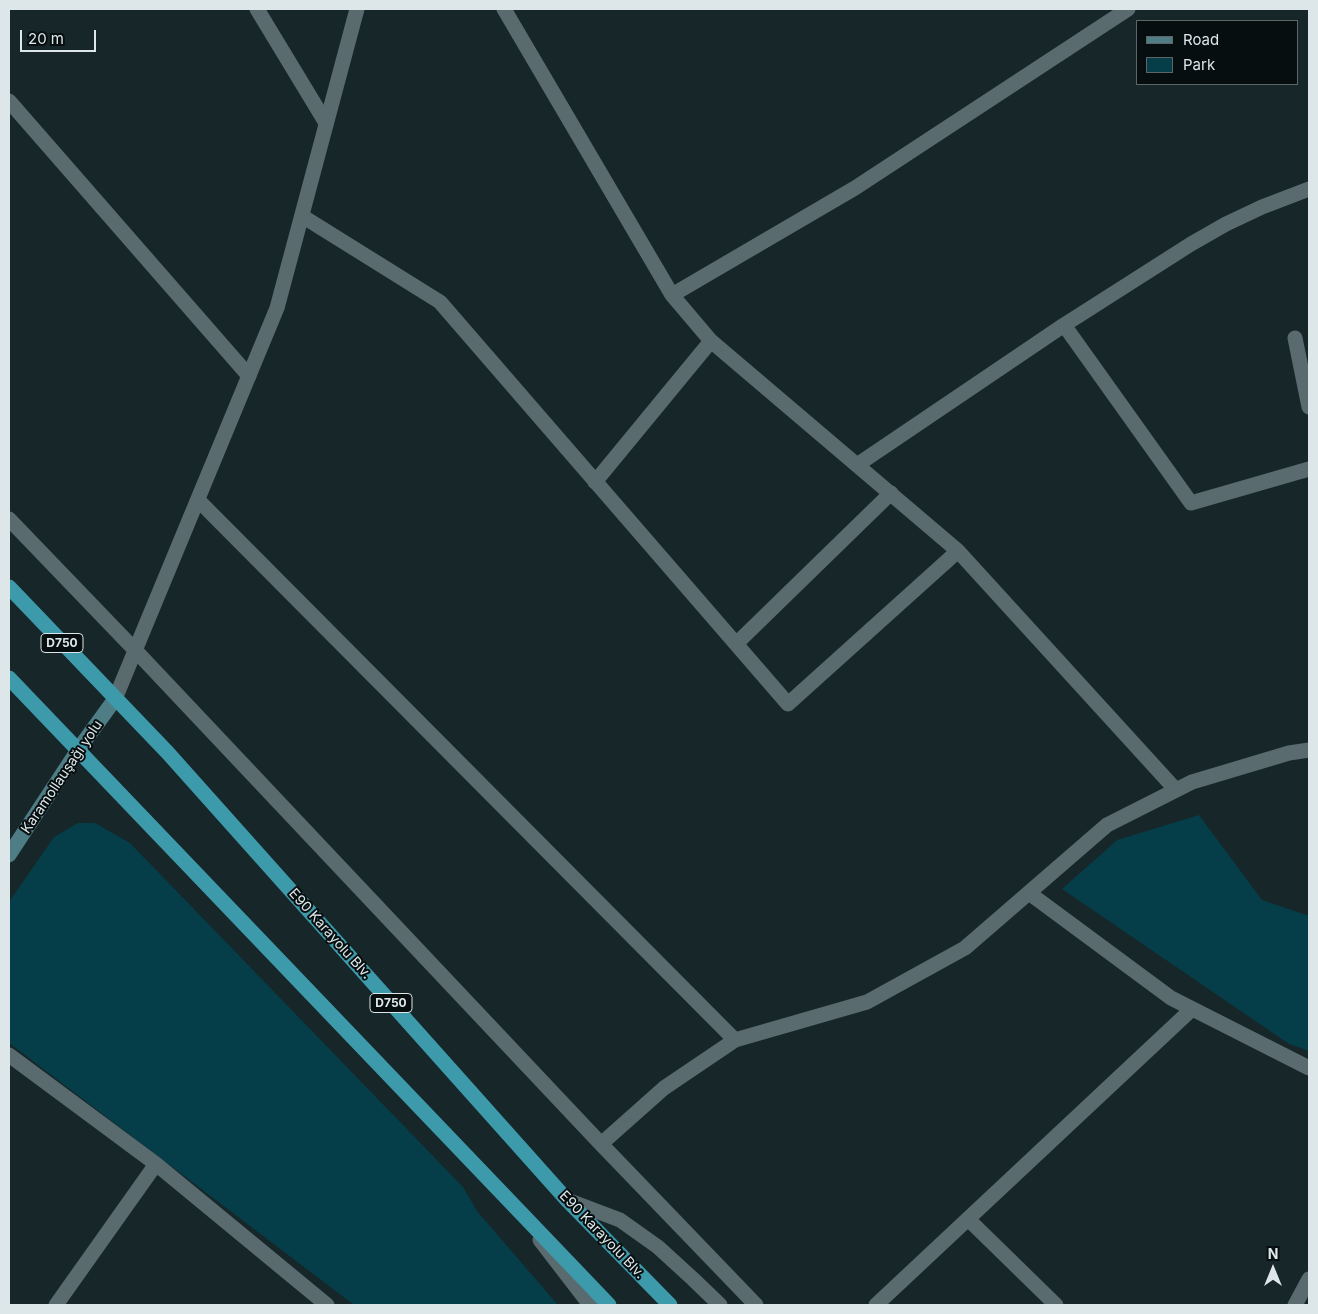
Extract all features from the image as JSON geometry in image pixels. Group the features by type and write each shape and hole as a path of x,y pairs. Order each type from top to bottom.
{"highway":[{"name":"E90 Karayolu Blv.","path":"9,586 168,753 567,1200 670,1305"},
{"path":"9,678 609,1305"}],"main road":[{"name":"Karamollauşağı yolu","path":"9,855 78,750 115,699"}],"street":[{"path":"257,9 326,123"},
{"path":"115,699 277,308 326,123 359,9"},
{"path":"504,9 672,295 711,341 958,551 1176,790"},
{"path":"672,295 855,188 1128,9"},
{"path":"9,101 249,376"},
{"path":"857,465 1064,325 1191,244 1226,224 1262,207 1309,189"},
{"path":"302,216 440,302 788,704 958,551"},
{"path":"1064,325 1191,503 1309,469"},
{"path":"1295,338 1309,407"},
{"path":"595,482 711,341"},
{"path":"736,644 891,493"},
{"path":"198,500 735,1040"},
{"path":"9,519 756,1305"},
{"path":"601,1144 664,1088 735,1040 867,1002 965,948 1107,825 1192,782 1290,753 1309,750"},
{"path":"1029,893 1170,998 1309,1068"},
{"path":"876,1305 1192,1009"},
{"path":"9,1055 156,1164 327,1305"},
{"path":"56,1305 156,1164"},
{"path":"506,1198 590,1305"},
{"path":"567,1200 620,1220 658,1247 720,1305"},
{"path":"968,1219 1056,1305"},
{"path":"1295,1305 1309,1279"}],"green space":[{"path":"1199,815 1262,900 1309,916 1309,1051 1289,1044 1062,889 1117,840"},
{"path":"78,823 95,823 130,843 463,1187 477,1211 558,1305 354,1305 9,1043 9,902 54,837"}]}
